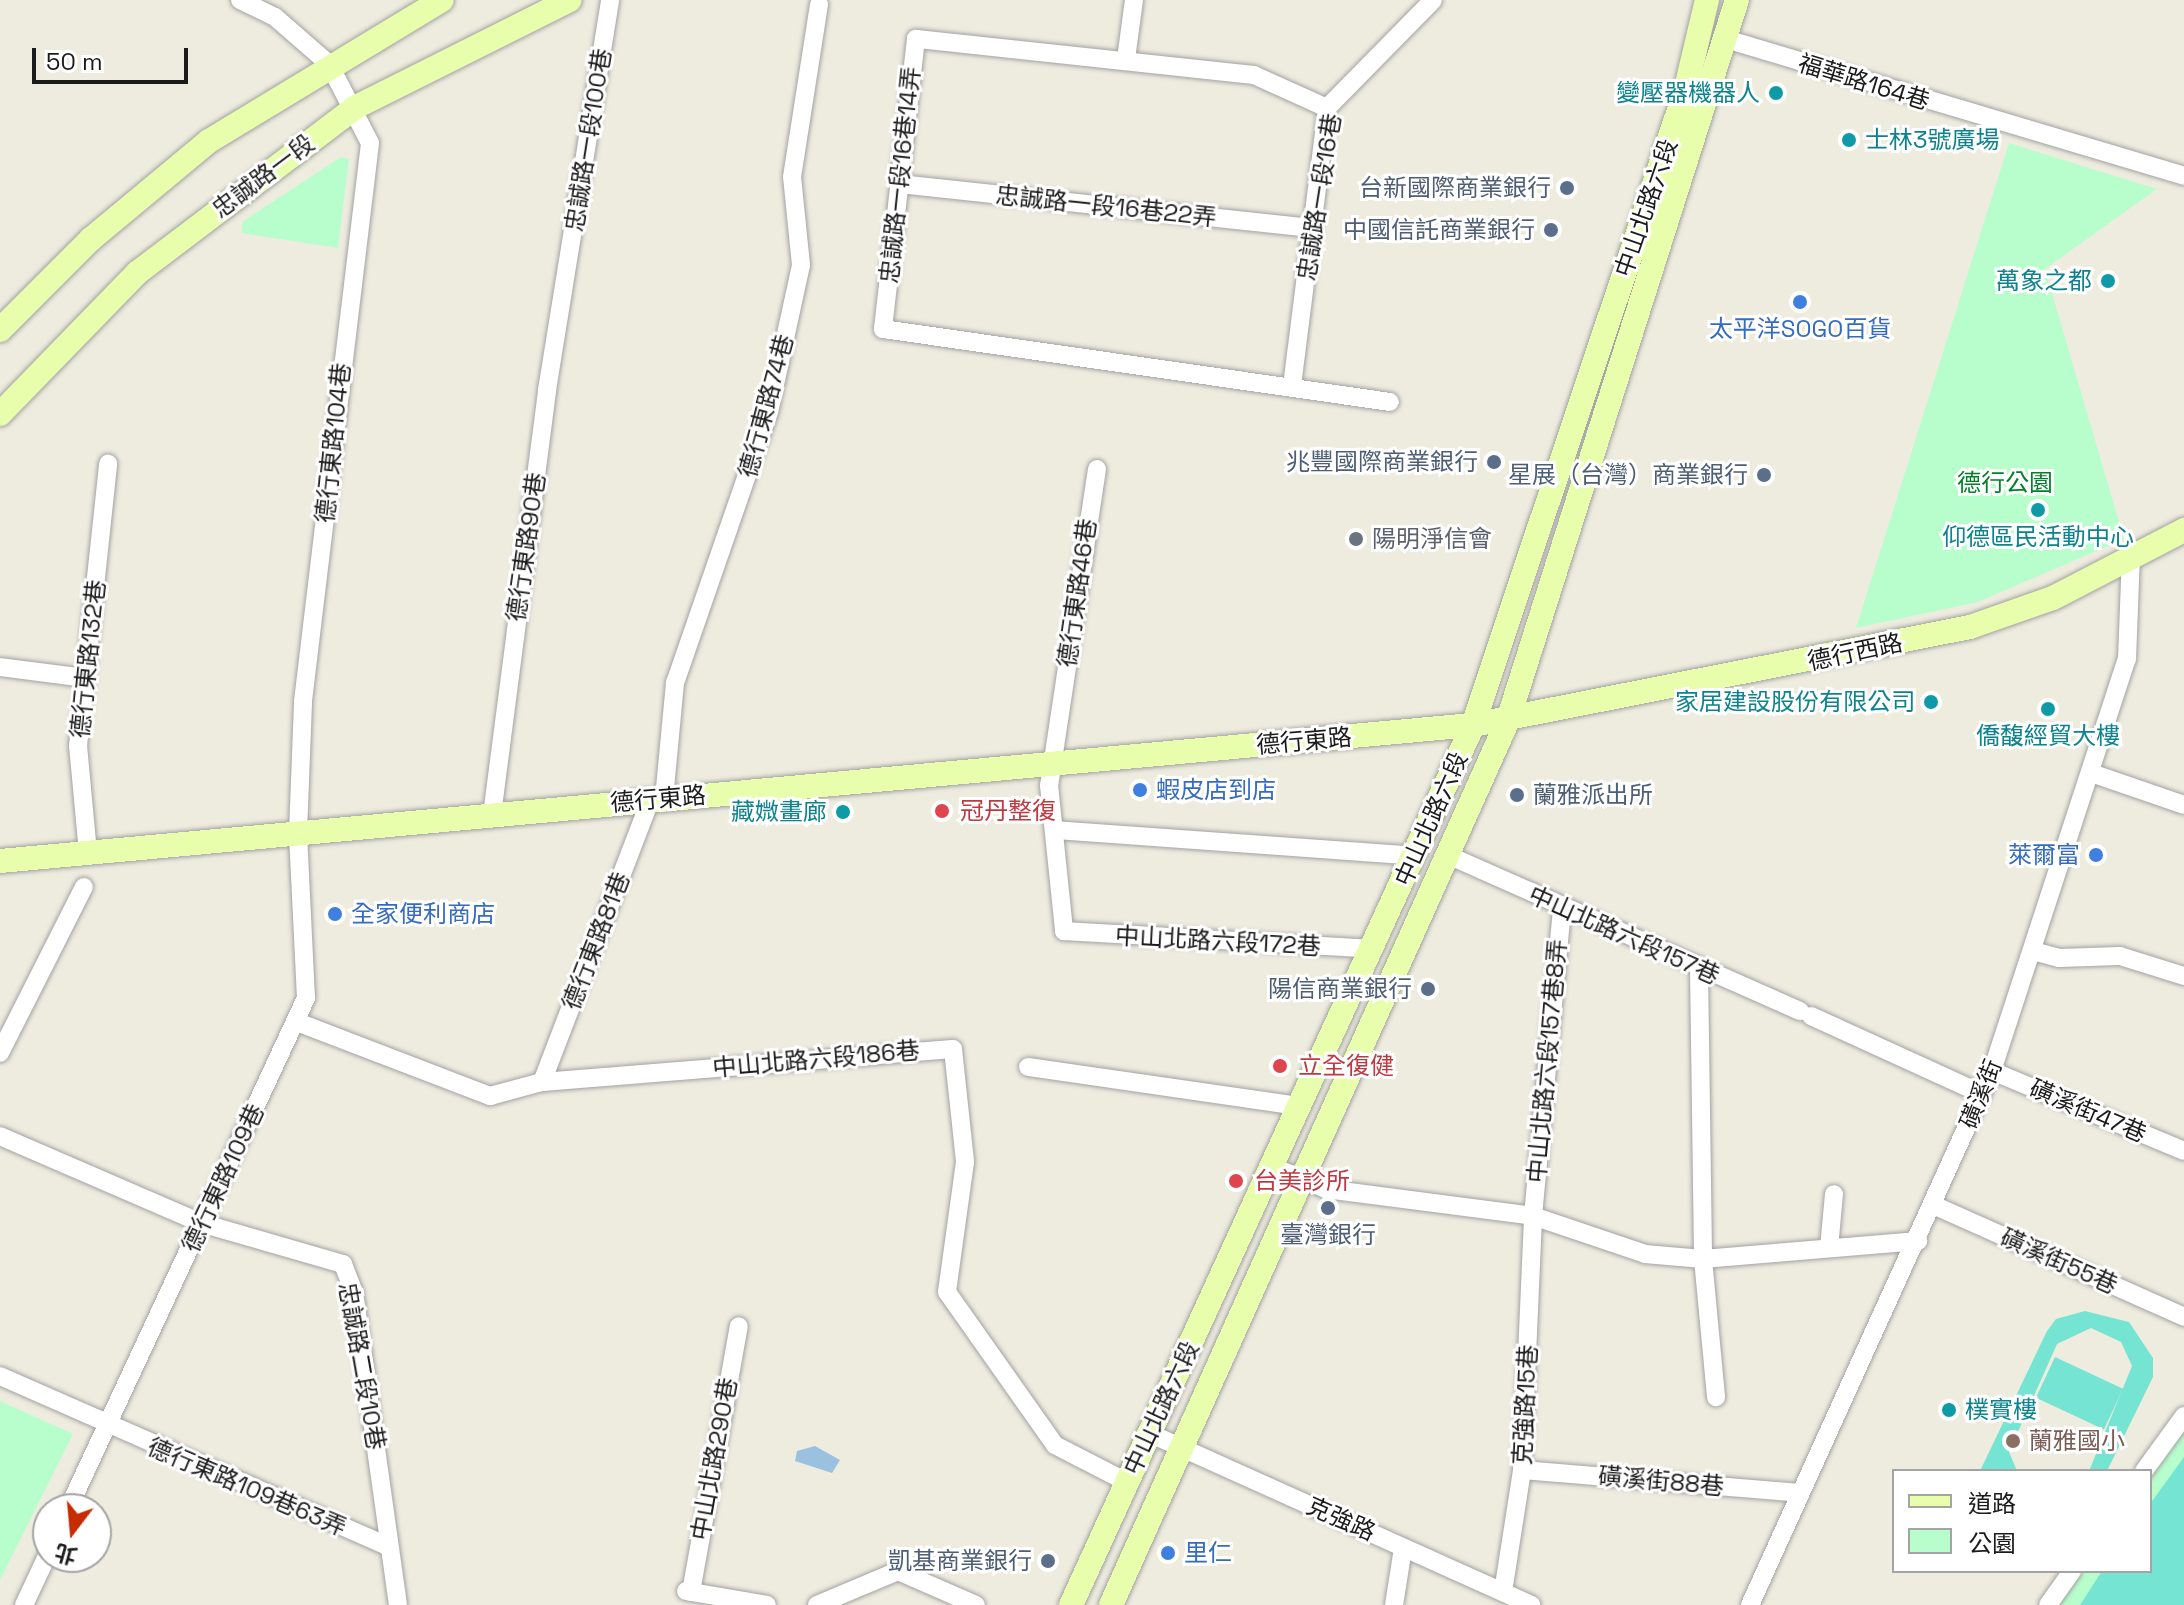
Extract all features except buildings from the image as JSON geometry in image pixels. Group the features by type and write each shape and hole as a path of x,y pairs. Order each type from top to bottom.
{"street":[{"name":"德行東路104巷","path":"240,0 275,17 329,64 370,143 303,701 298,833"},
{"path":"1,323 91,239 209,141 329,64 442,0"},
{"name":"忠誠路一段","path":"0,414 137,273 354,108 570,0"},
{"name":"忠誠路一段100巷","path":"565,280 610,0"},
{"path":"1126,59 1134,0"},
{"name":"忠誠路一段16巷","path":"1292,386 1327,108 1433,0"},
{"name":"中山北路六段","path":"1071,1605 1298,1106 1416,856 1473,725 1685,92 1707,0"},
{"name":"中山北路六段","path":"1111,1605 1297,1178 1450,856 1508,720 1729,40 1737,0"},
{"name":"德行東路74巷","path":"657,800 675,683 769,412 801,265 792,177 819,4"},
{"name":"忠誠路一段16巷14弄","path":"1292,386 883,329 916,39 1254,75 1327,108"},
{"name":"福華路164巷","path":"1729,40 2184,176"},
{"name":"忠誠路一段16巷22弄","path":"899,184 1312,228"},
{"name":"德行東路90巷","path":"492,815 565,280"},
{"path":"1292,386 1390,402"},
{"name":"德行東路132巷","path":"88,853 78,746 108,464"},
{"name":"德行東路46巷","path":"1064,931 1051,764 1097,469"},
{"name":"德行西路","path":"1508,720 1970,627 2053,598 2184,530"},
{"name":"磺溪街","path":"1750,1605 1918,1241 1992,1071 2127,659 2131,557"},
{"path":"0,667 86,678"},
{"name":"德行東路","path":"0,861 1508,720"},
{"path":"2091,773 2184,805"},
{"name":"德行東路81巷","path":"542,1082 657,800"},
{"path":"1055,830 1416,856"},
{"name":"德行東路109巷","path":"75,1493 297,1022 310,961 298,833"},
{"name":"中山北路六段157巷","path":"1450,856 1982,1094"},
{"path":"0,1053 84,887"},
{"name":"中山北路六段157巷8弄","path":"1533,1216 1562,907"},
{"name":"中山北路六段172巷","path":"1064,931 1373,949"},
{"path":"2033,951 2059,958 2120,956 2184,976"},
{"path":"1699,968 1703,1259 1716,1397"},
{"name":"中山北路六段186巷","path":"297,1022 490,1096 542,1082 953,1049 965,1162 947,1292 1055,1445 1127,1482"},
{"path":"1028,1067 1298,1106"},
{"name":"磺溪街47巷","path":"1992,1071 2184,1151"},
{"name":"忠誠路二段10巷","path":"0,1136 201,1223 343,1264 354,1292 388,1546"},
{"path":"1271,1166 1326,1189 1533,1216 1645,1254 1703,1259 1918,1241"},
{"path":"1829,1248 1834,1194"},
{"name":"磺溪街55巷","path":"1933,1205 2184,1317"},
{"name":"克強路15巷","path":"1503,1592 1522,1470 1533,1216"},
{"name":"中山北路290巷","path":"739,1326 688,1592 767,1605"},
{"name":"德行東路109巷63弄","path":"0,1376 106,1427 388,1546"},
{"path":"2145,1469 2184,1416"},
{"name":"克強路","path":"1151,1434 1531,1605"},
{"name":"磺溪街88巷","path":"1522,1470 1800,1493"},
{"path":"388,1546 398,1605"},
{"path":"1394,1605 1393,1577 1403,1548"},
{"path":"817,1605 898,1571 976,1605"},
{"path":"24,1605 39,1573"},
{"path":"2048,1605 2071,1573"}],"green space":[{"name":"德行公園","path":"2009,143 2157,189 2045,269 2124,539 1978,602 1856,628"},
{"path":"341,157 349,159 338,248 242,233 242,222"},
{"path":"0,1401 73,1434 44,1493 32,1493 32,1516 0,1580"},
{"path":"2184,1432 2184,1605 2059,1605 2083,1573 2152,1573 2152,1476"}],"shaded area":[{"path":"2085,1311 2129,1322 2153,1358 2153,1377 2108,1469 2090,1469 2132,1366 2121,1342 2091,1328 2057,1344 2009,1452 2016,1469 1981,1469 2047,1331 2056,1319"},
{"path":"2055,1357 2123,1389 2104,1429 2036,1398"},
{"path":"815,1446 840,1460 832,1473 795,1461 797,1451"},
{"path":"2184,1457 2184,1605 2080,1605 2101,1573 2152,1573 2152,1501"}],"place":[{"name":"變壓器機器人","path":"1776,93"},
{"name":"士林3號廣場","path":"1849,140"},
{"name":"台新國際商業銀行","path":"1567,188"},
{"name":"中國信託商業銀行","path":"1551,230"},
{"name":"萬象之都","path":"2108,281"},
{"name":"太平洋SOGO百貨","path":"1800,302"},
{"name":"兆豐國際商業銀行","path":"1494,462"},
{"name":"星展（台灣）商業銀行","path":"1764,475"},
{"name":"仰德區民活動中心","path":"2038,510"},
{"name":"陽明淨信會","path":"1356,539"},
{"name":"家居建設股份有限公司","path":"1931,702"},
{"name":"僑馥經貿大樓","path":"2048,709"},
{"name":"蝦皮店到店","path":"1140,790"},
{"name":"蘭雅派出所","path":"1517,795"},
{"name":"冠丹整復","path":"942,811"},
{"name":"藏媺畫廊","path":"843,812"},
{"name":"萊爾富","path":"2096,855"},
{"name":"全家便利商店","path":"335,914"},
{"name":"陽信商業銀行","path":"1428,989"},
{"name":"立全復健","path":"1280,1066"},
{"name":"台美診所","path":"1236,1181"},
{"name":"臺灣銀行","path":"1328,1208"},
{"name":"樸實樓","path":"1949,1410"},
{"name":"蘭雅國小","path":"2013,1441"},
{"name":"里仁","path":"1168,1553"},
{"name":"凱基商業銀行","path":"1048,1561"}]}
